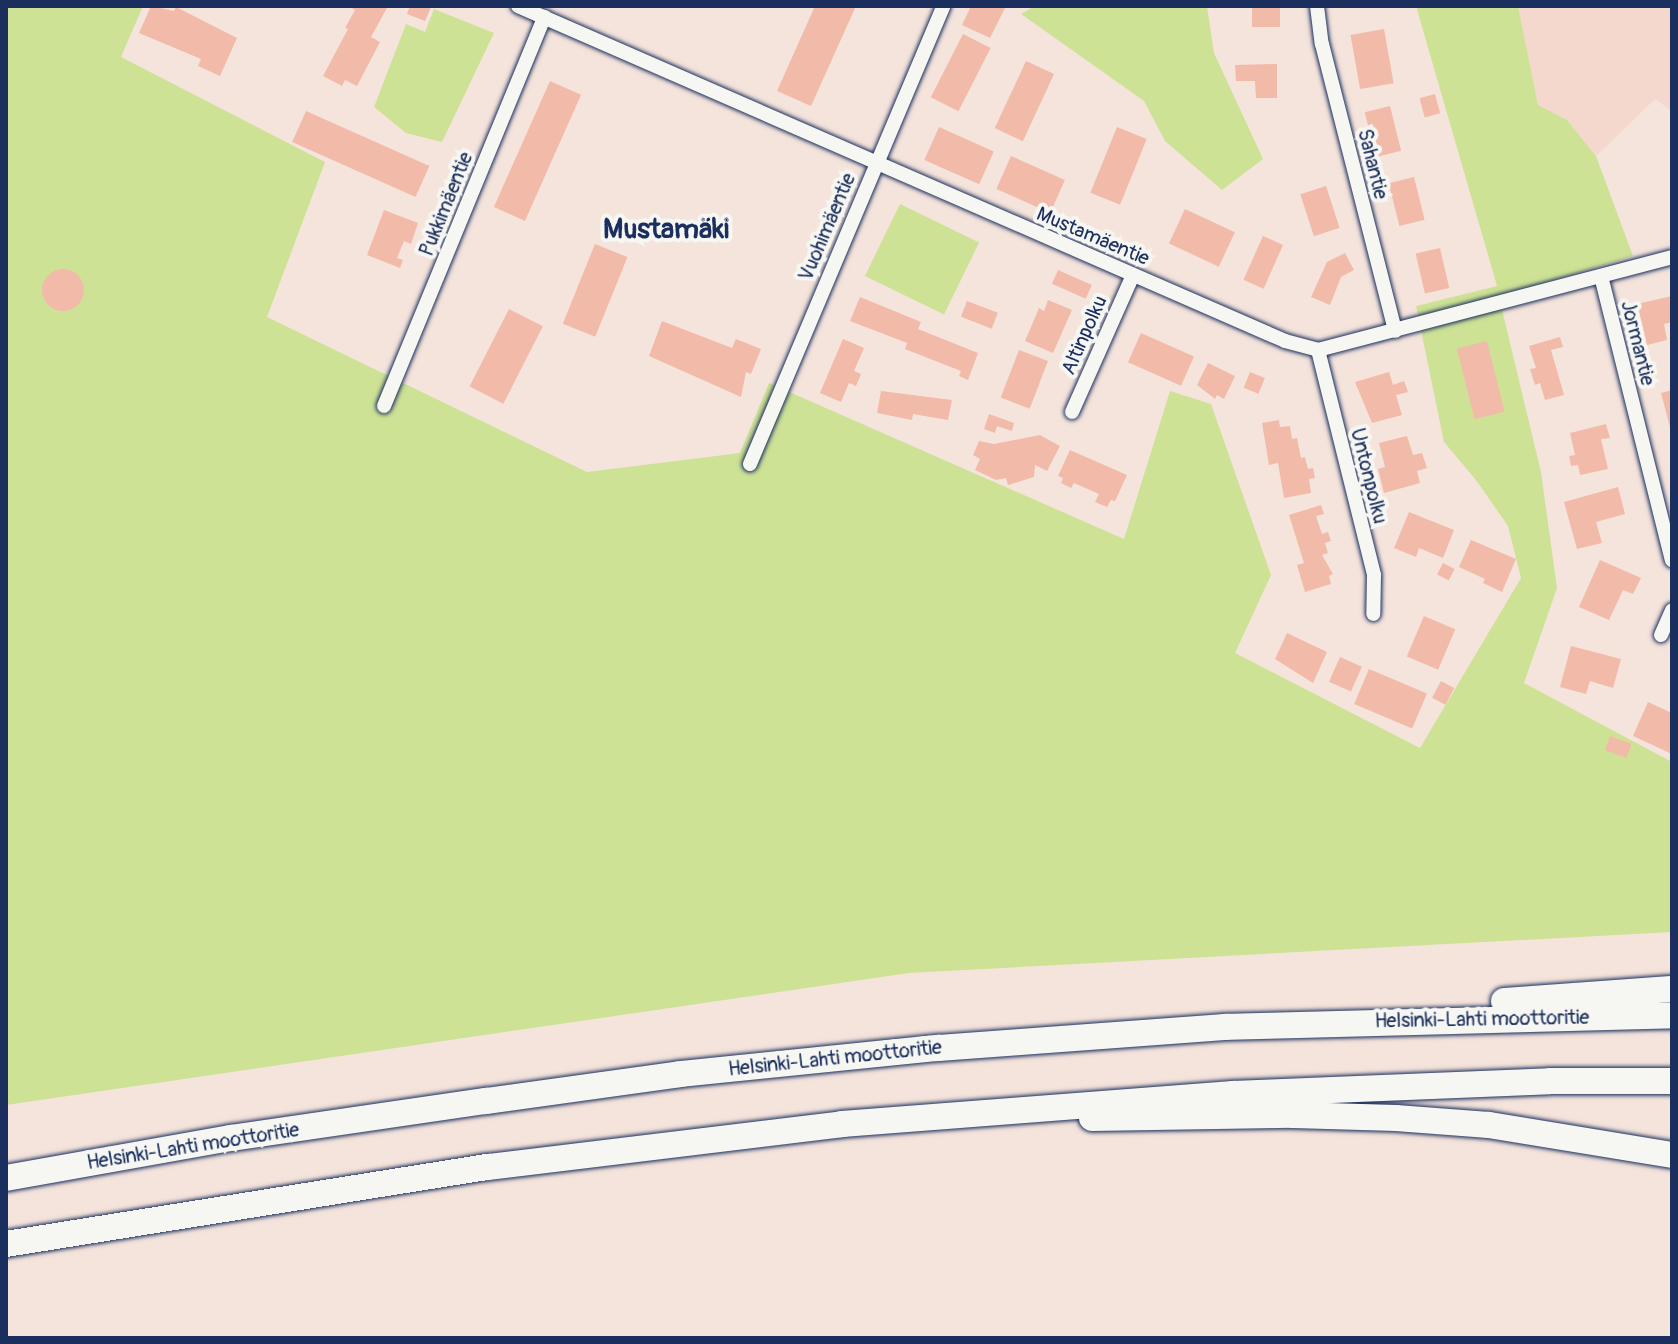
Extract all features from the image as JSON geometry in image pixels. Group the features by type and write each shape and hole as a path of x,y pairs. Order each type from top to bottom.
{"highway":[{"path":"1225,1027 1672,989"},
{"name":"Helsinki-Lahti moottoritie","path":"6,1178 231,1138 680,1074 938,1048 1225,1027 1672,1015"},
{"path":"6,1244 548,1159 697,1140 1037,1107 1281,1092 1672,1081"},
{"path":"1037,1107 1105,1120 1293,1115 1474,1123 1594,1139 1672,1155"}],"street":[{"name":"Mustamäentie","path":"518,6 1285,341 1318,350"},
{"name":"Vuohimäentie","path":"750,464 943,6"},
{"name":"Sahantie","path":"1317,6 1322,44 1395,331"},
{"name":"Pukkimäentie","path":"384,406 544,17"},
{"path":"1318,350 1672,257"},
{"name":"Altinpolku","path":"1072,412 1133,275"},
{"name":"Jormantie","path":"1601,276 1672,560"},
{"name":"Untonpolku","path":"1318,350 1374,575 1373,614"},
{"path":"1661,635 1672,610"}],"shaded area":[{"path":"1518,6 1672,6 1672,111 1655,99 1596,156 1567,120 1538,105"}],"green space":[{"path":"6,6 143,6 121,57 325,162 267,317 587,472 740,453 769,383 1124,539 1170,391 1211,404 1271,575 1235,653 1420,748 1521,578 1508,526 1476,480 1444,442 1416,306 1497,286 1416,6 1518,6 1538,105 1567,120 1596,156 1633,256 1499,297 1541,472 1557,588 1524,683 1672,762 1672,932 909,973 6,1105"},
{"path":"1035,6 1207,6 1214,53 1263,159 1222,190 1165,141 1144,101 1021,14"},
{"path":"434,9 494,33 442,142 406,133 374,107 406,24 425,32"},
{"path":"900,204 979,243 944,314 865,276"}],"building":[{"path":"151,6 174,11 176,7 237,38 220,76 198,66 201,59 139,33"},
{"path":"348,6 388,6 371,37 380,42 357,86 345,80 342,86 323,76 355,10"},
{"path":"410,6 431,7 425,21 407,14"},
{"path":"815,6 856,6 811,106 777,91"},
{"path":"971,6 1006,6 990,38 962,25"},
{"path":"1252,6 1280,6 1280,27 1252,27"},
{"path":"1384,29 1394,83 1360,89 1351,35"},
{"path":"963,34 991,48 958,111 931,97"},
{"path":"1026,61 1054,74 1023,141 995,128"},
{"path":"1277,64 1277,98 1256,98 1255,81 1236,81 1235,65"},
{"path":"550,81 581,95 525,221 494,207"},
{"path":"1435,94 1440,113 1425,117 1420,98"},
{"path":"1390,106 1401,151 1376,157 1365,112"},
{"path":"306,111 429,166 415,197 292,142"},
{"path":"939,127 994,151 979,184 924,160"},
{"path":"1117,127 1147,139 1120,205 1090,193"},
{"path":"1011,156 1065,180 1050,213 996,189"},
{"path":"1414,177 1425,220 1399,226 1389,183"},
{"path":"1326,186 1340,228 1314,236 1300,194"},
{"path":"1185,209 1235,232 1219,267 1169,243"},
{"path":"384,210 418,223 411,244 404,241 397,258 403,260 400,268 367,255"},
{"path":"1263,236 1283,245 1264,289 1243,280"},
{"path":"595,244 627,257 595,337 563,324"},
{"path":"1440,248 1449,288 1425,294 1416,254"},
{"path":"1345,253 1354,270 1341,277 1330,305 1311,297 1327,262"},
{"path":"63,269 78,275 84,290 78,305 63,311 48,305 42,290 48,275"},
{"path":"1058,270 1092,285 1086,299 1052,284"},
{"path":"1672,296 1672,322 1664,324 1667,340 1647,345 1637,304"},
{"path":"860,297 921,322 918,329 978,353 968,380 959,376 961,371 905,349 907,343 850,321"},
{"path":"1048,300 1072,310 1053,353 1025,341 1039,308 1044,311"},
{"path":"967,301 998,313 992,329 961,317"},
{"path":"509,309 543,326 503,404 470,387"},
{"path":"662,321 732,348 736,339 761,349 751,374 746,372 741,397 649,356"},
{"path":"1141,333 1194,357 1181,386 1128,362"},
{"path":"1560,337 1563,347 1551,350 1564,395 1545,400 1540,383 1535,385 1530,369 1536,368 1529,346"},
{"path":"843,339 864,348 854,371 861,374 856,386 849,383 841,402 820,393"},
{"path":"1487,341 1505,412 1475,419 1457,348"},
{"path":"1019,350 1048,361 1030,409 1001,398"},
{"path":"1208,363 1235,376 1224,399 1217,395 1215,399 1197,385"},
{"path":"1250,372 1265,378 1258,394 1244,388"},
{"path":"1389,372 1393,385 1404,381 1408,392 1396,395 1402,415 1372,423 1355,382"},
{"path":"1672,390 1672,431 1671,431 1661,393"},
{"path":"881,391 952,400 948,420 913,414 912,420 877,413"},
{"path":"989,414 1014,423 1012,431 997,426 995,433 984,429"},
{"path":"1279,420 1280,427 1290,426 1292,439 1297,438 1301,458 1305,457 1308,469 1313,468 1315,478 1309,479 1311,493 1284,498 1278,463 1269,465 1262,423"},
{"path":"1606,424 1610,438 1601,439 1608,469 1580,475 1578,465 1571,466 1569,456 1575,455 1570,433"},
{"path":"1040,435 1060,446 1047,471 1035,465 1034,477 1008,485 1006,478 996,480 975,470 980,459 973,455 979,441 994,444"},
{"path":"1407,436 1413,455 1422,453 1427,468 1417,471 1420,483 1384,493 1378,469 1385,467 1379,443"},
{"path":"1070,450 1127,475 1115,501 1111,500 1107,507 1095,502 1099,494 1074,483 1071,488 1061,483 1063,478 1058,476"},
{"path":"1618,487 1625,514 1596,522 1602,543 1577,549 1564,502"},
{"path":"1321,505 1324,514 1316,516 1322,534 1328,532 1331,541 1325,543 1328,553 1322,555 1333,574 1329,576 1331,584 1305,592 1297,565 1304,563 1289,515"},
{"path":"1409,512 1454,530 1443,558 1419,548 1416,557 1394,548"},
{"path":"1471,540 1516,559 1502,592 1483,583 1485,579 1459,567"},
{"path":"1600,560 1641,578 1633,594 1623,590 1609,620 1579,607"},
{"path":"1443,563 1455,569 1449,580 1437,575"},
{"path":"1424,616 1455,629 1438,670 1407,657"},
{"path":"1287,633 1327,652 1313,683 1275,659"},
{"path":"1571,646 1621,659 1613,688 1590,681 1586,694 1560,687"},
{"path":"1340,657 1362,667 1351,691 1329,682"},
{"path":"1369,669 1427,694 1412,729 1354,704"},
{"path":"1441,681 1454,688 1445,705 1432,698"},
{"path":"1648,702 1672,713 1672,754 1633,736"},
{"path":"1610,736 1632,744 1626,758 1605,750"}],"district":[{"name":"Mustamäki","path":"666,230"}]}
